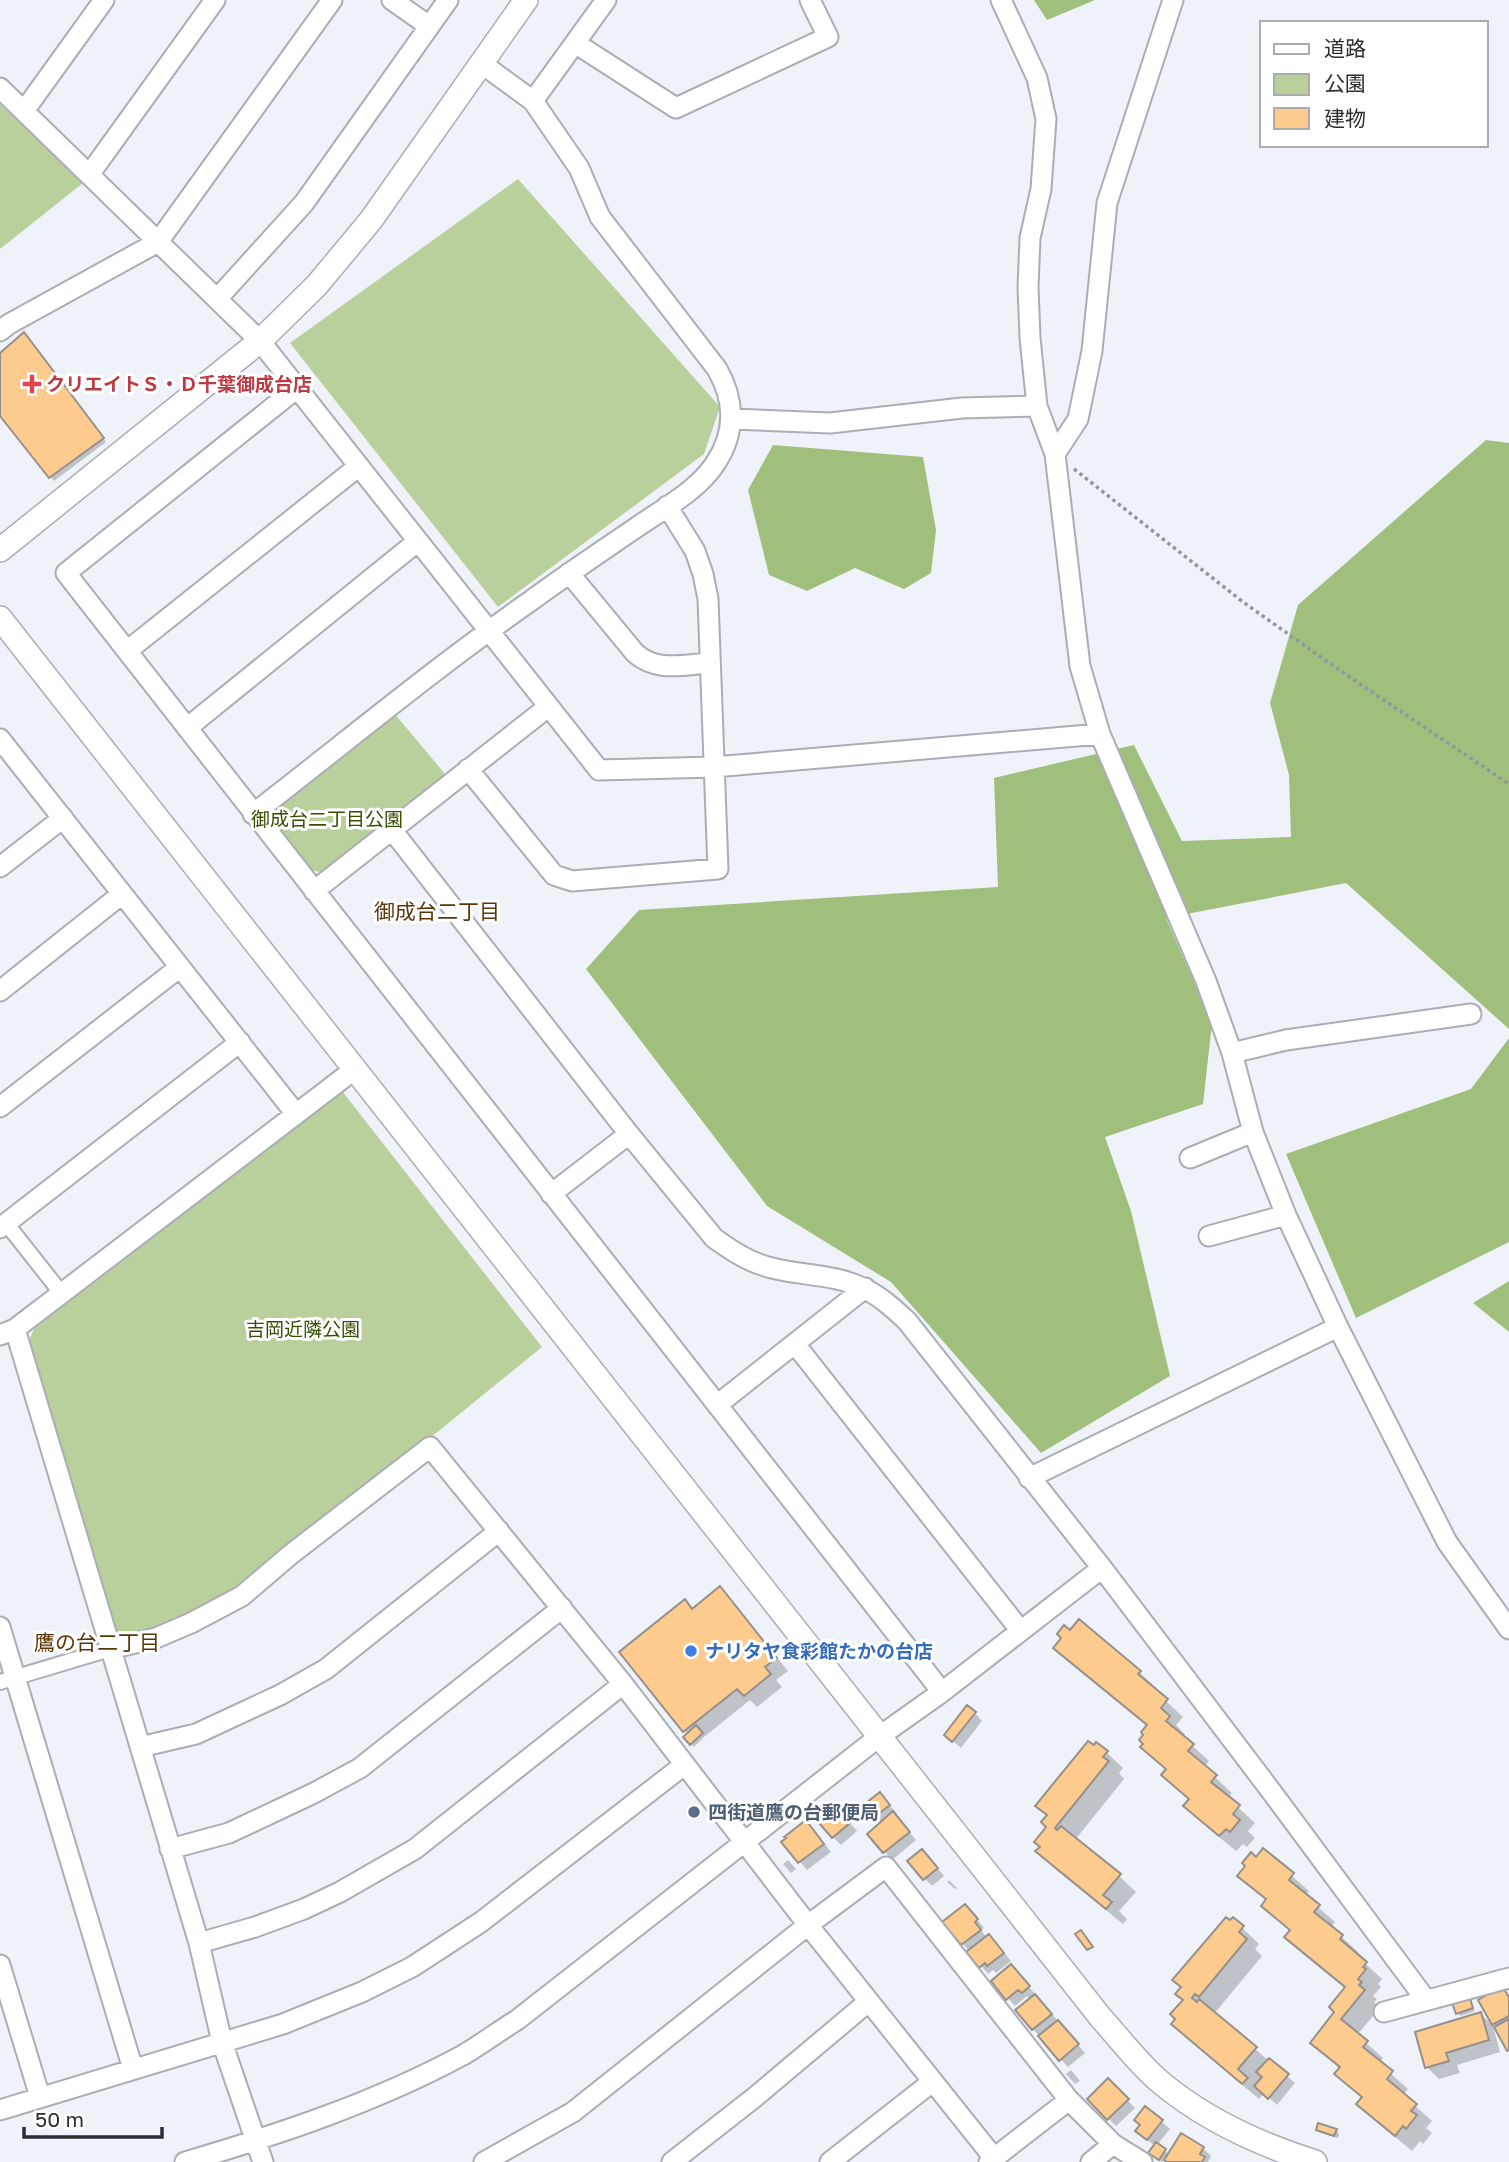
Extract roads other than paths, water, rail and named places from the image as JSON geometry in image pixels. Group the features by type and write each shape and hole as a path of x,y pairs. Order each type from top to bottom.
{"street":[{"path":"24,111 104,0"},
{"path":"89,175 215,0"},
{"path":"0,331 158,242 332,0"},
{"path":"392,0 429,26"},
{"path":"217,299 304,203 447,0"},
{"path":"0,550 260,341 317,285 371,220 526,0"},
{"path":"533,101 606,0"},
{"path":"575,43 676,108 828,37 810,0"},
{"path":"1001,0 1037,78 1046,119 1041,189 1030,238 1030,338 1037,406 1055,454 1080,666 1100,734 1206,981 1233,1053 1253,1132 1286,1215 1338,1327 1447,1542 1509,1629"},
{"path":"1055,454 1078,419 1090,362 1107,203 1173,0"},
{"path":"253,814 489,630 698,482 714,466 724,448 732,419 725,383 717,369 600,217 579,168 533,101 481,63"},
{"path":"0,88 260,341 599,770 714,767 1100,734"},
{"path":"297,388 66,573 942,1692"},
{"path":"732,419 830,423 962,408 1037,406"},
{"path":"127,651 359,466"},
{"path":"468,769 554,875 572,881 718,869 708,600 695,551 667,506"},
{"path":"187,728 418,541"},
{"path":"569,573 645,662 659,667 709,663"},
{"path":"0,618 1101,2018 1158,2080 1224,2127 1315,2162"},
{"path":"314,891 548,707"},
{"path":"1,742 296,1114"},
{"path":"0,867 63,818"},
{"path":"392,830 629,1134 714,1238 752,1262 773,1269 825,1275 864,1288 887,1302 906,1321 1102,1568 1426,2000"},
{"path":"0,991 122,894"},
{"path":"0,1107 180,967"},
{"path":"1233,1053 1286,1040 1471,1014"},
{"path":"62,1294 2,1222 240,1042"},
{"path":"263,2162 222,2042 199,1943 110,1649 8,1332 62,1294 355,1069"},
{"path":"1190,1158 1253,1132"},
{"path":"551,1194 629,1134"},
{"path":"1209,1236 1286,1215"},
{"path":"717,1405 864,1288"},
{"path":"1029,1478 1338,1327"},
{"path":"795,1344 1020,1630"},
{"path":"8,1680 156,1637 242,1597 290,1555 430,1447 623,1684 992,2160 1069,2100"},
{"path":"139,1747 196,1734 281,1695 326,1669 499,1531"},
{"path":"185,2162 257,2141 380,2095 466,2053 517,2020 880,1736 942,1692 1102,1568"},
{"path":"170,1849 229,1833 360,1768 562,1608"},
{"path":"0,1628 8,1680 132,2069"},
{"path":"199,1943 304,1909 340,1892 415,1849 623,1684"},
{"path":"0,2110 283,2024 362,1992 412,1967 481,1922 684,1765"},
{"path":"484,2162 573,2112 808,1925 886,1867 1069,2100 1113,2144 1142,2162"},
{"path":"0,1965 40,2097"},
{"path":"1384,2012 1509,1978"},
{"path":"672,2162 755,2097 868,2002"},
{"path":"830,2162 932,2082"},
{"path":"1091,2162 1113,2144"}],"place":[{"name":"クリエイトＳ・Ｄ千葉御成台店","path":"32,384"},
{"name":"ナリタヤ食彩館たかの台店","path":"691,1651"},
{"name":"四街道鷹の台郵便局","path":"694,1812"}],"district":[{"name":"御成台二丁目","path":"437,912"},
{"name":"鷹の台二丁目","path":"97,1643"}],"park label":[{"name":"御成台二丁目公園","path":"327,819"},
{"name":"吉岡近隣公園","path":"303,1329"}]}
